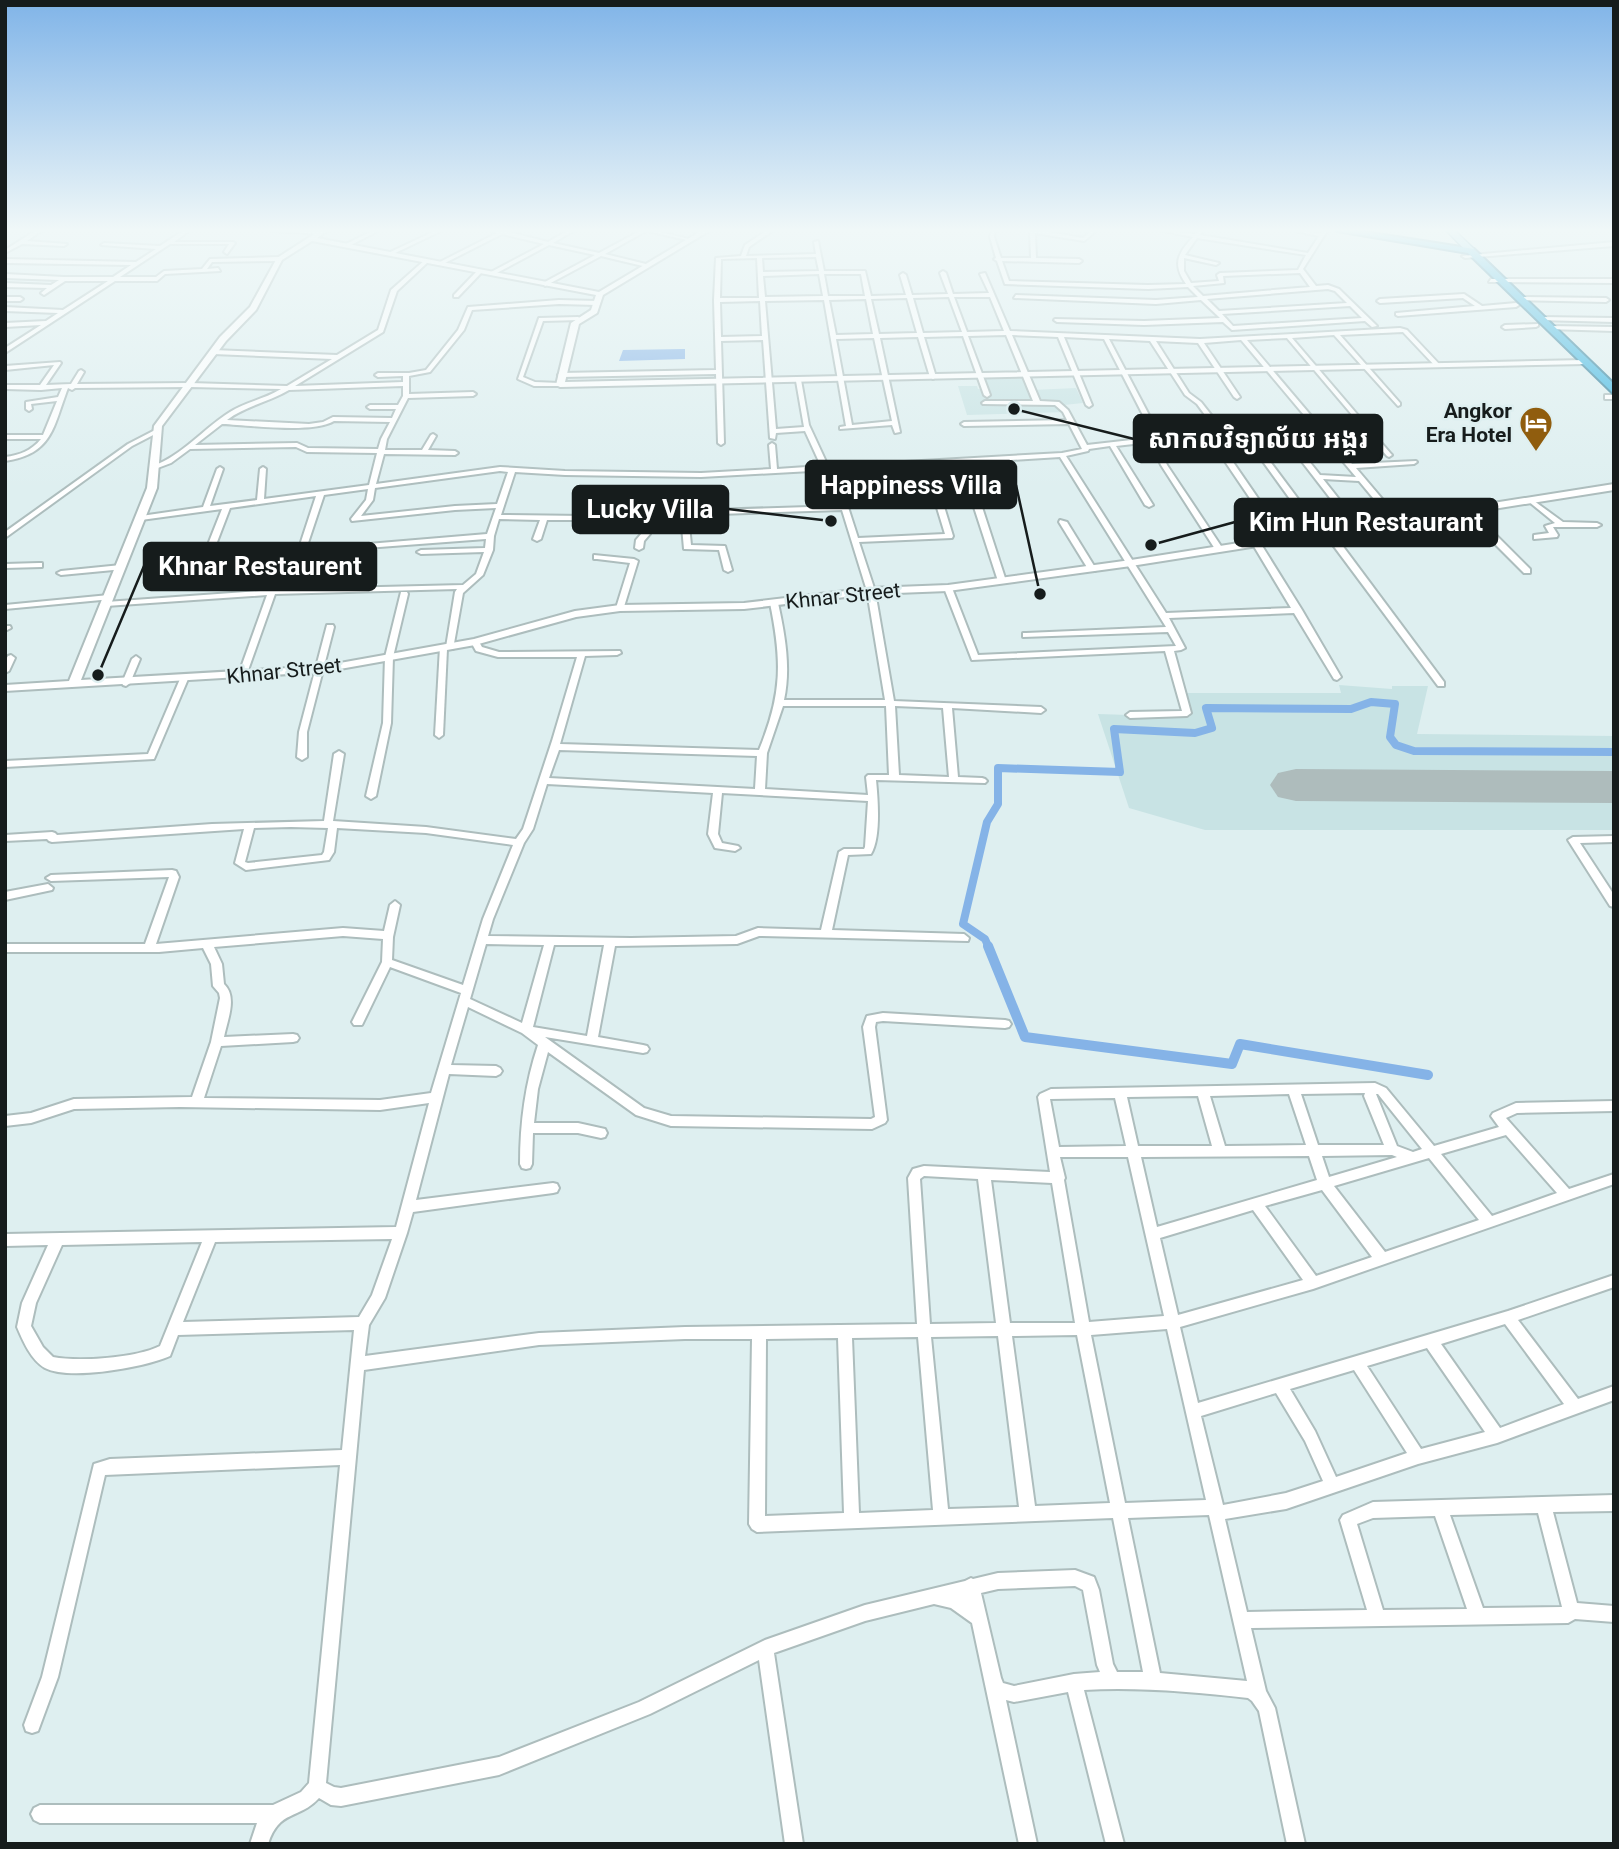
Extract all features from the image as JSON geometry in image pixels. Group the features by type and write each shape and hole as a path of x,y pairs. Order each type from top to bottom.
{"highway":[{"path":"1533,317 1612,397"},
{"path":"1538,322 1550,328 1579,362"}],"street":[{"path":"5,351 58,317"},
{"path":"5,536 130,445 157,431 213,352 245,317"},
{"path":"155,467 167,464 234,412 273,397 382,330 386,317"},
{"path":"379,375 428,371 461,330 466,317"},
{"path":"581,317 541,320 520,378 534,384 560,385 1579,362"},
{"path":"718,317 721,443"},
{"path":"763,317 774,470"},
{"path":"828,317 840,380 845,427 896,423"},
{"path":"873,317 897,432"},
{"path":"914,317 933,377"},
{"path":"960,317 981,376 986,399 1061,406 1084,447"},
{"path":"1001,317 1037,402"},
{"path":"1221,317 1235,328 1366,319 1374,326"},
{"path":"1402,317 1406,320"},
{"path":"560,385 578,319"},
{"path":"1057,320 1144,323 1224,320"},
{"path":"1505,327 1538,322 1614,320"},
{"path":"5,325 50,323"},
{"path":"1144,323 1187,394 1199,403 1210,418 1271,417 1357,527"},
{"path":"1550,328 1614,329"},
{"path":"832,337 1007,333 1200,341 1402,331 1438,366"},
{"path":"1060,334 1089,405"},
{"path":"1336,335 1398,404"},
{"path":"1105,336 1147,417"},
{"path":"1288,336 1389,455"},
{"path":"719,339 765,338"},
{"path":"1244,340 1396,520"},
{"path":"1200,341 1237,397"},
{"path":"213,352 337,357"},
{"path":"5,368 58,363 41,388"},
{"path":"5,459 26,456 44,438 56,418 61,399 81,372"},
{"path":"561,375 720,372"},
{"path":"407,374 406,396 392,421 369,500 355,519 501,506"},
{"path":"799,381 807,429 828,466 845,508 872,591 890,703 894,777"},
{"path":"5,387 287,387 406,384"},
{"path":"406,396 473,394"},
{"path":"29,409 28,402 61,399"},
{"path":"370,407 401,407"},
{"path":"1234,417 1441,684"},
{"path":"220,422 309,426 325,424 333,419 392,421"},
{"path":"1201,420 1282,539"},
{"path":"964,424 1071,422"},
{"path":"1146,426 1151,440 1185,499 1219,549"},
{"path":"1208,432 1219,428 1240,428"},
{"path":"772,438 807,429"},
{"path":"73,685 152,488 157,431"},
{"path":"424,452 433,436"},
{"path":"5,437 44,438"},
{"path":"1084,447 1151,440"},
{"path":"1112,444 1149,505"},
{"path":"187,447 297,445 307,450 455,453"},
{"path":"141,518 467,472 512,470 565,474 701,475 1062,455 1084,451 1084,447"},
{"path":"948,588 975,658 1181,648 1164,616 1062,455"},
{"path":"958,461 976,502 1002,581"},
{"path":"1351,466 1414,461"},
{"path":"854,540 950,535 928,462"},
{"path":"206,508 220,468"},
{"path":"260,501 263,469"},
{"path":"439,735 447,648 459,592 479,575 512,470"},
{"path":"1317,477 1362,479"},
{"name":"Khnar Street","path":"5,688 242,676 318,669 447,648 550,619 620,608 774,603 872,591 948,588 1092,569 1614,487"},
{"path":"321,494 303,548 321,550 490,536"},
{"path":"1530,500 1561,524"},
{"path":"608,515 608,506 618,502 674,503 680,513 687,547 722,548 727,570"},
{"path":"213,542 227,506"},
{"path":"497,517 584,518 649,513 845,508"},
{"path":"1466,510 1527,570"},
{"path":"639,548 647,532 649,513"},
{"path":"537,539 544,518"},
{"path":"1063,522 1092,569"},
{"path":"1537,537 1554,535 1549,526 1597,525"},
{"path":"1256,543 1337,677"},
{"path":"290,592 299,584 306,562 321,550"},
{"path":"421,551 489,550"},
{"path":"597,557 634,561 620,608"},
{"path":"5,566 39,565"},
{"path":"61,573 121,567"},
{"path":"5,607 272,592 463,587"},
{"path":"242,676 272,592"},
{"path":"371,796 387,723 388,657 404,594"},
{"path":"760,792 762,753 775,725 784,664 774,603"},
{"path":"1164,616 1298,610"},
{"path":"302,757 303,732 330,627"},
{"path":"1026,635 1170,629"},
{"path":"475,642 479,649 498,655 617,653"},
{"path":"1130,715 1187,713 1169,649"},
{"path":"40,1814 274,1814 307,1798 317,1787 347,1457 363,1323 379,1297 401,1233 436,1097 482,940 502,882 528,829 582,654"},
{"path":"5,671 11,658"},
{"path":"126,682 136,659"},
{"path":"5,764 151,757 184,679"},
{"path":"780,703 890,703 1041,710"},
{"path":"947,706 954,779"},
{"path":"555,747 762,753"},
{"path":"250,826 240,863 246,867 325,858 329,852 339,754"},
{"path":"826,932 844,852 867,852 870,847 873,798 871,777 982,781"},
{"path":"544,781 873,798"},
{"path":"718,790 714,839 718,846 735,848"},
{"path":"5,838 250,826 331,825 426,831 519,843"},
{"path":"1614,839 1573,840 1614,903"},
{"path":"5,896 50,883 172,873 174,877 149,948"},
{"path":"358,1022 387,962 388,937 395,905"},
{"path":"5,948 149,948 343,932 383,934 388,937"},
{"path":"482,940 737,940 758,932 964,938"},
{"path":"526,1030 550,941"},
{"path":"592,1040 610,942"},
{"path":"196,1102 217,1042 226,994 218,985 218,968 206,944"},
{"path":"387,962 466,996 526,1030 640,1112 671,1121 872,1124 881,1120 869,1027 871,1019 1005,1024"},
{"path":"526,1030 643,1049"},
{"path":"217,1042 293,1038"},
{"path":"526,1164 526,1128 536,1070 544,1045"},
{"path":"444,1069 496,1071"},
{"path":"1375,1088 1371,1090 1370,1096 1392,1150"},
{"path":"1153,1680 1083,1329 1044,1097 1051,1094 1375,1088 1382,1091 1489,1222"},
{"path":"1203,1091 1220,1151"},
{"path":"1294,1091 1325,1184 1381,1259"},
{"path":"1120,1093 1258,1695 1266,1708 1296,1844"},
{"path":"5,1121 31,1118 74,1104 196,1102 380,1105 436,1097"},
{"path":"1566,1195 1496,1116 1516,1108 1614,1106"},
{"path":"526,1128 578,1128 601,1133"},
{"path":"1154,1234 1508,1129"},
{"path":"1055,1152 1392,1150 1413,1157"},
{"path":"941,1517 924,1331 914,1178 917,1173 925,1171 1059,1178"},
{"path":"984,1174 1028,1514"},
{"path":"358,1364 539,1339 1083,1329 1174,1322 1313,1283 1614,1179"},
{"path":"407,1207 553,1188"},
{"path":"1257,1205 1313,1283"},
{"path":"5,1240 401,1233"},
{"path":"58,1238 24,1318 24,1327 44,1359 60,1365 148,1358 165,1351 211,1236"},
{"path":"1195,1411 1431,1341 1613,1283"},
{"path":"1508,1317 1575,1407"},
{"path":"175,1329 363,1323"},
{"path":"845,1332 852,1521"},
{"path":"759,1333 757,1524 1217,1510 1286,1501 1418,1457 1497,1436 1614,1393"},
{"path":"1431,1341 1497,1436"},
{"path":"1357,1362 1418,1457"},
{"path":"1280,1386 1310,1436 1332,1485"},
{"path":"32,1726 50,1677 99,1469 193,1462 347,1457"},
{"path":"1377,1618 1348,1520 1373,1510 1614,1503"},
{"path":"1544,1506 1570,1611"},
{"path":"1440,1507 1476,1615"},
{"path":"317,1787 331,1796 341,1797 499,1766 644,1709 765,1648 865,1613 998,1581 1083,1579 1091,1590 1105,1665 1112,1679"},
{"path":"971,1586 1028,1844"},
{"path":"935,1597 954,1601 979,1619"},
{"path":"1242,1620 1568,1615 1570,1611"},
{"path":"1570,1611 1614,1614"},
{"path":"765,1648 794,1844"},
{"path":"993,1681 998,1690 1014,1694 1074,1682 1112,1679 1153,1680 1250,1690 1258,1695"},
{"path":"1074,1682 1115,1844"},
{"path":"259,1844 264,1828 274,1814"}],"shaded area":[{"path":"1025,375 1032,390 1076,388 1083,403 1064,405 1066,412 967,415 958,386 977,386 978,389 984,389 981,376"},
{"path":"1339,685 1392,689 1392,686 1428,686 1417,734 1614,736 1614,830 1205,830 1129,808 1098,714 1190,717 1183,693 1341,693"}],"water":[{"path":"685,349 685,359 619,361 623,350"}],"waterway":[{"path":"989,948 985,939 963,924 987,822 998,804 998,768 1120,772 1114,729 1195,733 1212,728 1206,708 1351,709 1371,702 1395,704 1390,737 1396,745 1414,751 1614,752"},
{"path":"988,946 1025,1037 1232,1064 1240,1044 1428,1075"}],"runway":[{"path":"1296,785 1614,787"}],"place":[{"name":"សាកលវិទ្យាល័យ អង្គរ","path":"1014,409"},
{"name":"Angkor Era Hotel","path":"1536,453"},
{"name":"Lucky Villa","path":"831,521"},
{"name":"Kim Hun Restaurant","path":"1151,545"},
{"name":"Happiness Villa","path":"1040,594"},
{"name":"Khnar Restaurent","path":"98,675"}]}
